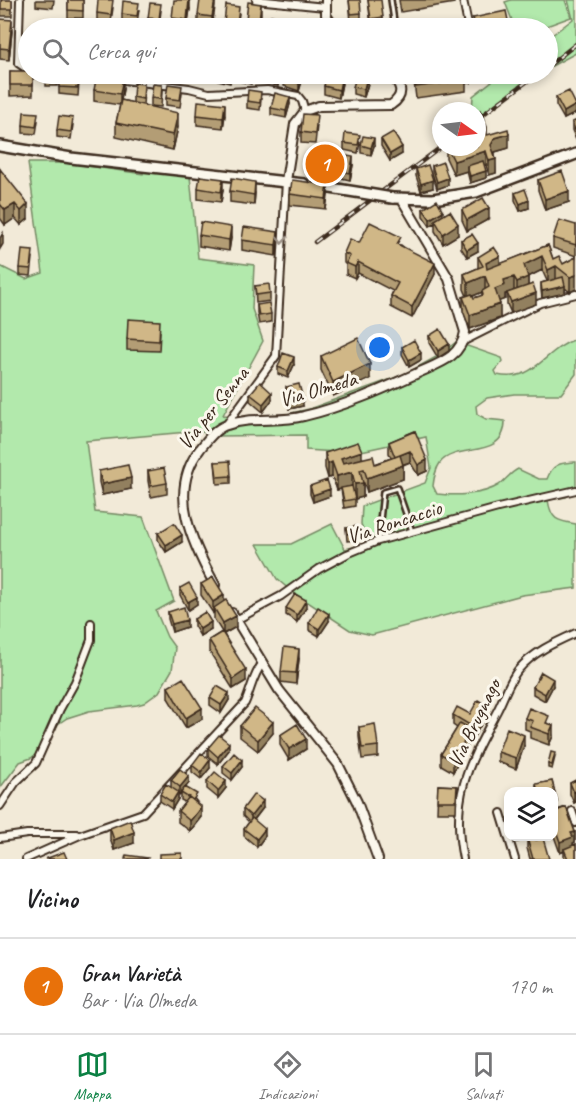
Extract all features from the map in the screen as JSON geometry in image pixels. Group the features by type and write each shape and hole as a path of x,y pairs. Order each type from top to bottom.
{"main road":[{"path":"4,147 92,160 286,181 397,198 433,199 476,192 576,154"}],"street":[{"path":"19,18 20,0"},
{"path":"256,0 326,4"},
{"path":"463,0 467,18"},
{"path":"157,84 209,93 267,90 298,96 305,111"},
{"path":"286,181 296,124 305,111 319,106 391,105 398,98 401,90 399,84"},
{"name":"Via per Senna","path":"220,593 192,538 183,498 188,469 194,457 208,439 226,425 276,356 286,181"},
{"path":"397,198 449,279 465,332 464,340"},
{"path":"464,340 540,303 576,294"},
{"name":"Via Olmeda","path":"226,425 285,420 321,411 452,357 464,340"},
{"name":"Via Roncaccio","path":"236,620 281,596 319,569 347,554 378,542 498,508 576,490"},
{"path":"226,602 279,690 338,764 357,802 378,859"},
{"path":"0,806 16,782 36,763 60,709 75,682 91,640 91,623"},
{"name":"Via Brugnago","path":"464,859 458,816 460,799 465,776 478,746 517,671 529,659 552,644 576,633"},
{"path":"26,859 80,834 143,813 245,703 255,674 262,664"},
{"path":"572,812 576,823"},
{"path":"501,813 515,859"},
{"path":"0,838 27,834 80,834"}],"lane":[{"path":"391,0 394,18"},
{"path":"378,542 383,492 397,488 412,531"},
{"path":"205,589 214,583"}],"green space":[{"path":"565,0 571,17 558,22 558,18 511,18 505,2"},
{"path":"568,0 576,0 576,53 558,63 558,30 573,19"},
{"path":"488,84 525,84 486,113 486,102 473,102 473,96"},
{"path":"28,163 67,163 143,174 144,170 190,176 198,258 254,265 252,309 263,341 223,415 265,419 309,409 405,374 438,356 456,342 502,358 503,361 495,371 497,375 521,374 539,364 555,350 576,339 576,374 561,394 514,394 487,398 476,406 477,414 486,419 505,421 503,433 489,446 447,457 437,468 433,486 437,494 477,493 499,485 518,469 539,479 547,479 558,465 576,462 576,490 566,497 548,500 553,516 564,522 576,524 576,588 522,595 372,635 350,630 291,591 277,579 257,544 291,544 332,524 345,549 369,543 361,524 362,506 425,483 431,468 426,437 352,453 306,450 306,435 216,436 199,431 86,441 95,512 143,517 174,601 156,611 167,637 175,648 172,670 159,692 144,703 89,711 67,718 58,724 46,747 31,758 20,762 0,788 0,266 26,279 43,273"}],"building":[{"path":"1,0 12,0 12,9 1,9"},
{"path":"68,0 83,0 83,11 68,10"},
{"path":"98,0 113,0 111,15 97,13"},
{"path":"174,0 189,0 187,18 172,18"},
{"path":"200,0 215,0 212,17 198,15"},
{"path":"349,0 360,0 361,13 351,14"},
{"path":"368,0 381,0 383,17 371,18"},
{"path":"123,1 139,3 137,16 122,14"},
{"path":"248,2 261,4 259,18 246,18"},
{"path":"150,3 161,4 159,18 148,18"},
{"path":"226,5 239,7 238,18 225,18"},
{"path":"506,11 508,18 473,18"},
{"path":"0,19 12,20 9,49 0,48"},
{"path":"10,71 18,71 18,84 33,84 33,85 10,85"},
{"path":"59,84 78,84 78,88 59,87"},
{"path":"95,84 122,84 120,94 94,90"},
{"path":"134,84 144,84 143,99 133,97"},
{"path":"153,84 162,85 161,99 151,98"},
{"path":"168,84 182,86 180,100 166,98"},
{"path":"324,84 340,84 339,90 324,86"},
{"path":"354,84 365,84 364,89 353,87"},
{"path":"416,84 437,84 416,87"},
{"path":"248,90 261,92 260,103 247,101"},
{"path":"569,91 576,105 564,112 556,97"},
{"path":"275,93 290,97 286,111 271,108"},
{"path":"121,100 178,113 173,135 116,123"},
{"path":"198,101 225,104 223,118 197,115"},
{"path":"24,112 38,113 36,127 23,125"},
{"path":"303,114 317,115 315,134 301,132"},
{"path":"59,116 73,118 71,132 57,130"},
{"path":"576,121 576,133 572,122"},
{"path":"486,125 487,135 508,129 509,134 495,138 491,145 496,159 489,161 486,151"},
{"path":"393,132 402,147 390,154 381,139"},
{"path":"345,133 360,135 358,145 344,143"},
{"path":"363,136 374,138 371,148 361,145"},
{"path":"319,149 334,153 330,167 315,163"},
{"path":"341,155 353,157 350,173 337,170"},
{"path":"452,156 470,156 454,161"},
{"path":"483,161 486,171 470,176 467,166"},
{"path":"443,162 448,178 437,182 432,166"},
{"path":"428,165 433,180 421,184 416,169"},
{"path":"0,169 28,204 21,211 15,204 5,210 0,204"},
{"path":"562,171 569,191 545,199 538,180"},
{"path":"200,176 223,179 221,192 198,188"},
{"path":"232,178 255,182 254,195 230,191"},
{"path":"292,180 328,185 326,199 290,194"},
{"path":"525,189 529,200 520,204 515,193"},
{"path":"483,198 489,208 467,220 462,210"},
{"path":"437,200 443,211 430,219 423,209"},
{"path":"450,211 458,224 443,234 435,220"},
{"path":"559,220 576,225 576,245 553,238"},
{"path":"201,222 231,227 229,240 199,235"},
{"path":"370,222 401,237 397,244 435,263 412,307 391,296 398,283 358,262 355,267 346,263 350,256 344,253 350,239 359,243"},
{"path":"244,227 278,232 276,245 242,240"},
{"path":"472,234 478,243 467,250 461,240"},
{"path":"548,245 553,259 559,256 563,264 576,257 576,275 570,277 556,266 548,270 542,256 524,265 528,277 517,282 514,277 504,280 505,285 495,289 500,304 470,315 463,297 472,294 474,298 483,295 482,291 489,287 485,276 468,283 464,274 483,266 478,257 494,247 500,256 486,263 487,269"},
{"path":"22,250 33,251 31,269 20,268"},
{"path":"563,277 565,286 542,291 541,283"},
{"path":"269,284 270,293 256,295 255,286"},
{"path":"533,284 536,293 511,302 507,293"},
{"path":"269,303 271,314 259,316 257,305"},
{"path":"128,319 160,321 159,341 127,339"},
{"path":"440,329 449,344 438,351 429,336"},
{"path":"358,338 370,364 333,382 321,356"},
{"path":"414,340 421,353 409,360 402,347"},
{"path":"283,353 294,357 288,371 278,367"},
{"path":"260,382 272,393 263,404 250,394"},
{"path":"299,384 303,399 289,402 286,387"},
{"path":"415,431 427,460 418,465 410,451 395,457 389,442"},
{"path":"358,442 362,451 341,458 343,463 373,456 375,464 400,455 403,465 367,478 364,469 360,470 363,483 355,484 352,472 337,476 332,462 328,464 325,453"},
{"path":"230,461 231,476 217,477 215,462"},
{"path":"128,465 131,478 102,484 99,471"},
{"path":"164,468 167,483 151,486 148,471"},
{"path":"327,480 330,489 313,495 310,486"},
{"path":"352,486 355,499 344,501 341,488"},
{"path":"174,523 182,535 166,545 158,533"},
{"path":"357,526 358,532 347,534 346,528"},
{"path":"213,577 224,595 213,602 201,584"},
{"path":"189,583 197,597 188,602 180,588"},
{"path":"295,594 306,600 297,615 286,608"},
{"path":"226,600 236,616 223,623 214,608"},
{"path":"184,607 187,620 172,624 168,612"},
{"path":"318,607 329,614 319,629 309,623"},
{"path":"205,612 211,622 200,629 194,619"},
{"path":"222,632 246,670 233,679 209,640"},
{"path":"284,647 299,649 296,673 281,672"},
{"path":"541,672 553,679 545,694 533,687"},
{"path":"183,678 202,708 186,718 168,687"},
{"path":"217,686 229,693 221,705 210,698"},
{"path":"478,700 486,705 473,727 453,715 457,707 470,714"},
{"path":"255,708 273,722 258,740 240,726"},
{"path":"529,708 549,716 546,723 553,725 549,734 530,727 533,721 525,718"},
{"path":"460,723 471,729 453,761 441,754"},
{"path":"297,724 306,739 289,749 280,735"},
{"path":"375,724 378,746 362,748 359,727"},
{"path":"507,728 524,735 516,758 498,752"},
{"path":"219,735 229,743 218,757 208,748"},
{"path":"551,752 555,753 552,765 548,764"},
{"path":"201,753 210,760 201,772 192,765"},
{"path":"234,753 242,760 232,773 223,766"},
{"path":"180,769 189,776 180,787 171,780"},
{"path":"215,772 226,781 218,791 207,781"},
{"path":"576,780 576,791 574,792 570,783"},
{"path":"552,781 554,787 537,787 536,784"},
{"path":"166,784 178,792 172,802 160,794"},
{"path":"438,785 457,786 456,801 437,801"},
{"path":"185,787 197,794 193,800 181,793"},
{"path":"254,794 263,801 251,816 243,809"},
{"path":"189,797 201,807 190,821 178,811"},
{"path":"566,807 575,832 571,833 573,837 560,842 558,836 558,810"},
{"path":"252,818 265,829 257,839 244,829"},
{"path":"130,820 134,832 114,840 110,828"},
{"path":"528,841 544,841 549,859 533,859"},
{"path":"576,844 576,859 568,859 564,849"},
{"path":"64,852 67,859 45,859"},
{"path":"182,853 182,859 159,859 159,854"},
{"path":"126,855 148,858 125,859"}],"railway":[{"path":"558,58 576,44"},
{"path":"486,112 524,84"},
{"path":"315,242 432,154"}],"place":[{"name":"Gran Varietà","path":"325,164"}]}
